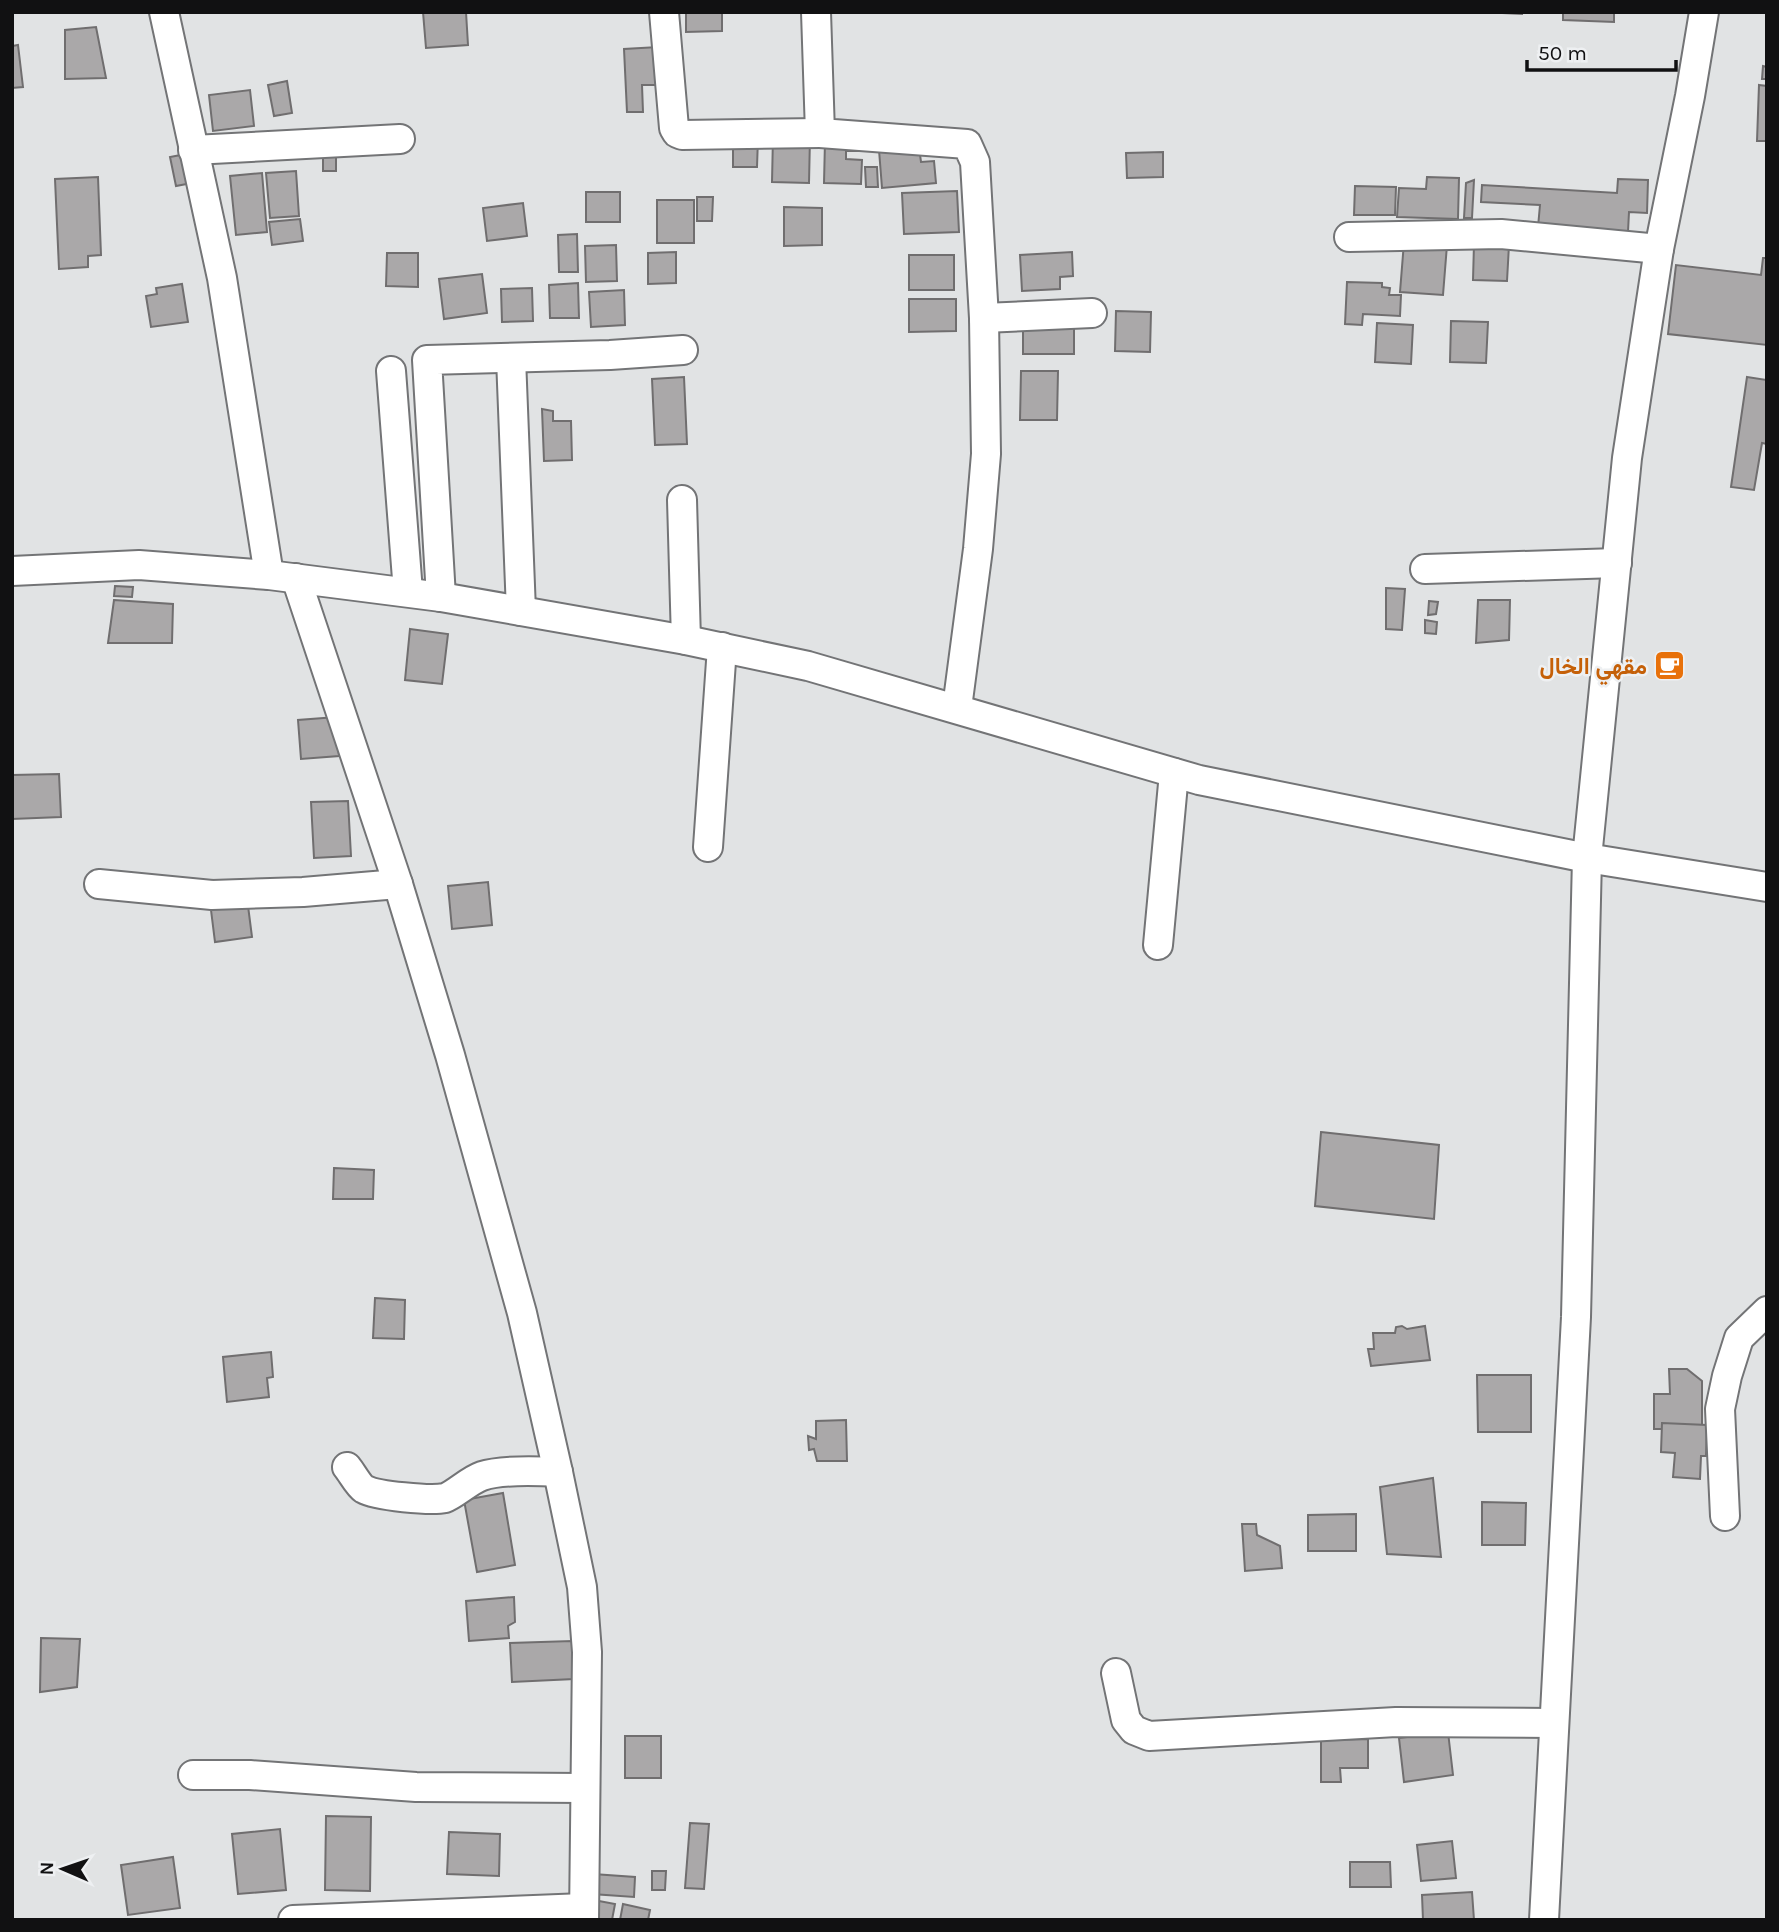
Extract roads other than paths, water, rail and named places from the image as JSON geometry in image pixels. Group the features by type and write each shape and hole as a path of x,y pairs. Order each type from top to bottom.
{"street":[{"path":"164,12 222,278 282,576 398,884 450,1055 522,1312 582,1587 587,1652 584,1914 293,1920"},
{"path":"664,12 674,128 677,133 830,133 967,144 975,162 984,318 986,454 978,549 957,708"},
{"path":"816,12 830,133"},
{"path":"830,133 833,12"},
{"path":"1544,1920 1576,1317 1587,858 1627,458 1659,250 1704,12"},
{"path":"193,150 400,139"},
{"path":"1349,237 1501,234 1659,250"},
{"path":"984,318 1092,313"},
{"path":"441,597 426,363 429,359 683,350"},
{"path":"511,358 521,611"},
{"path":"391,371 408,592"},
{"path":"682,500 686,640"},
{"path":"1425,569 1616,564"},
{"path":"12,571 139,565 282,576 441,597 686,640 808,666 1174,774 1587,858 1767,887"},
{"path":"708,847 722,648"},
{"path":"1158,945 1174,774"},
{"path":"99,884 234,895 398,884"},
{"path":"1725,1516 1720,1409 1739,1338 1767,1311"},
{"path":"347,1467 363,1488 390,1496 446,1498 484,1475 558,1472"},
{"path":"1116,1673 1126,1720 1134,1730 1149,1736 1396,1722 1553,1723"},
{"path":"193,1775 250,1774 416,1787 586,1788"}],"place":[{"name":"مقهي الخال","path":"1670,666"}]}
